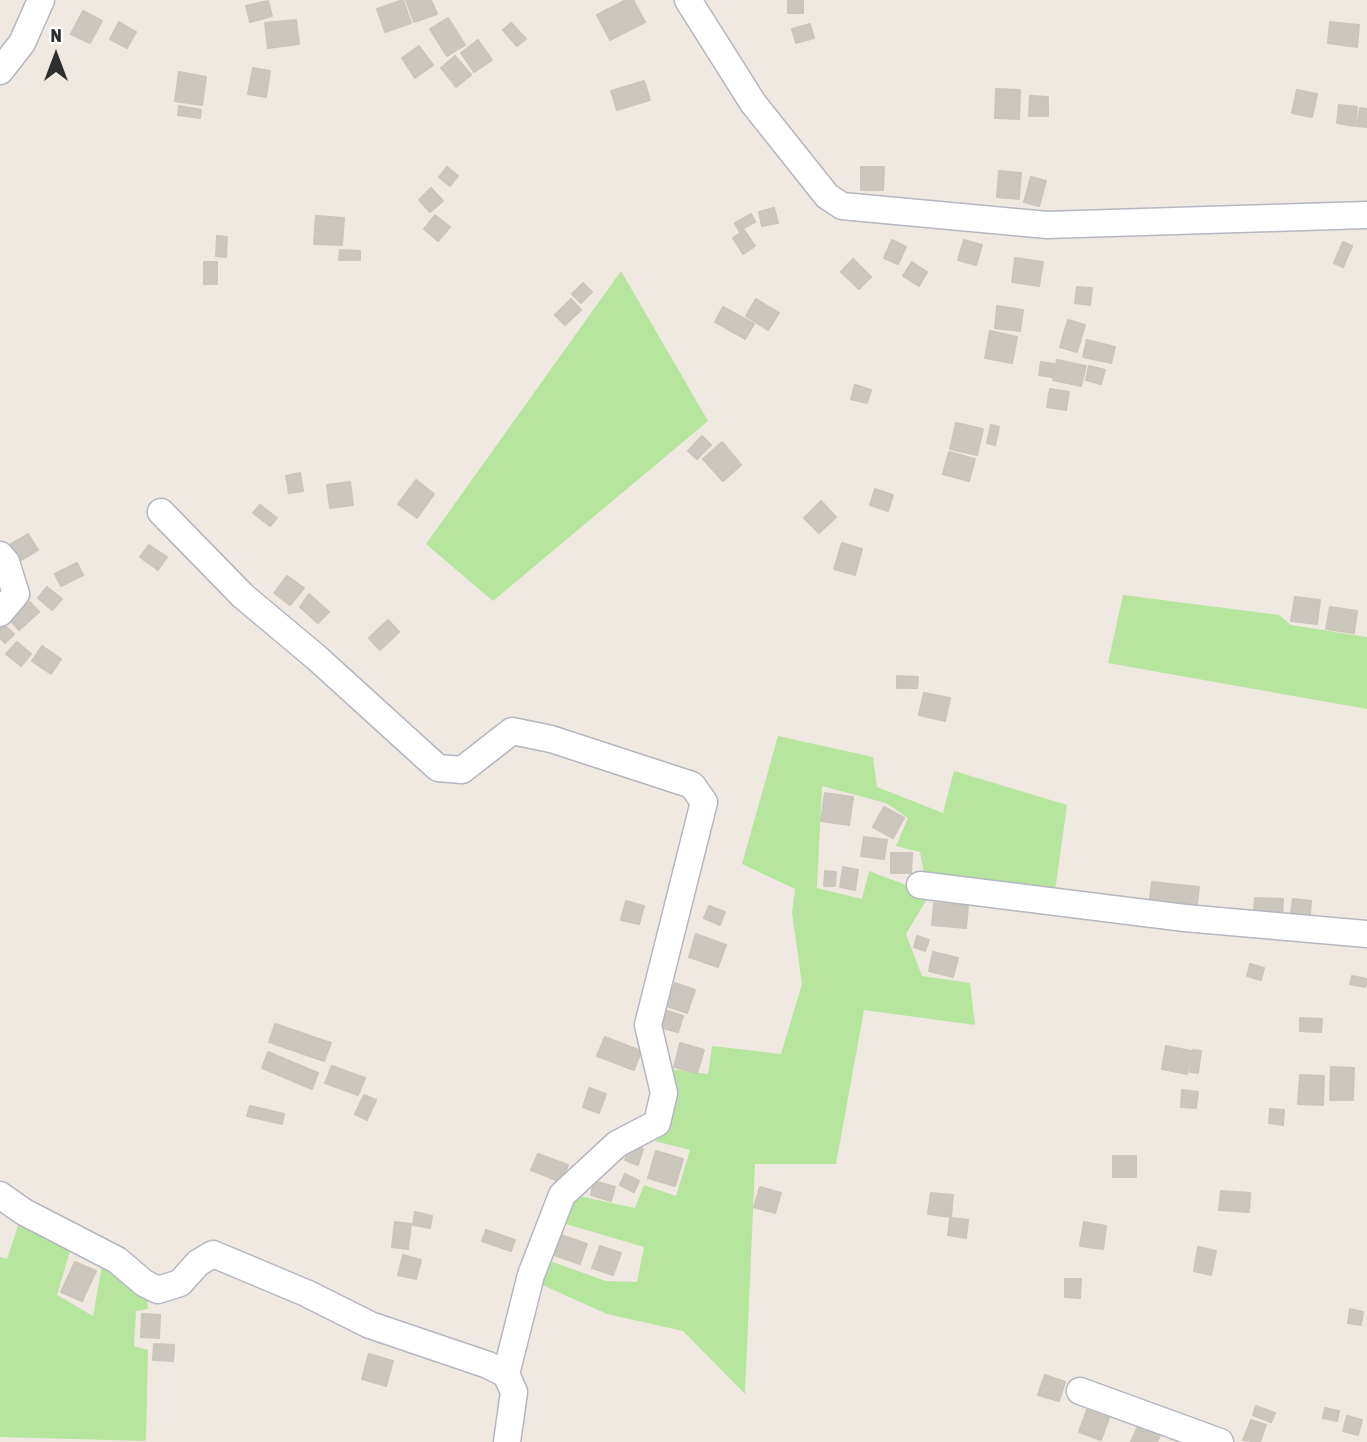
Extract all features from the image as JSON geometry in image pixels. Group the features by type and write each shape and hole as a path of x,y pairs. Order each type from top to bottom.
{"street":[{"path":"0,71 22,43 41,0"},
{"path":"688,0 753,103 827,196 842,206 1047,225 1367,215"},
{"path":"161,512 243,596 317,658 438,768 462,770 512,731 551,739 692,785 704,802 648,1025 664,1093 657,1123 617,1144 562,1195 531,1275 506,1374 514,1392 507,1442"},
{"path":"0,555 6,562 16,594 0,613"},
{"path":"920,885 1185,918 1367,934"},
{"path":"0,1195 24,1212 117,1260 144,1283 158,1290 180,1283 198,1263 213,1254 306,1293 370,1325 488,1365 506,1374"},
{"path":"1080,1391 1220,1442"}],"green space":[{"path":"621,271 708,421 493,601 426,544"},
{"path":"1123,595 1279,615 1291,625 1367,637 1367,709 1108,663"},
{"path":"778,736 873,757 877,787 943,813 954,771 1067,805 1054,899 925,878 920,852 896,846 908,818 886,803 822,786 817,888 862,899 869,871 930,894 906,934 922,976 970,983 975,1025 864,1010 836,1164 755,1164 745,1394 683,1331 607,1314 538,1283 544,1259 606,1281 637,1282 644,1247 559,1222 574,1195 635,1208 644,1185 676,1196 690,1150 655,1141 670,1069 708,1074 712,1046 781,1054 802,984 792,913 795,889 742,864"},
{"path":"21,1217 73,1241 57,1295 93,1316 103,1260 147,1292 148,1309 136,1311 134,1346 148,1350 146,1441 0,1437 0,1257 7,1259"}],"building":[{"path":"403,0 411,23 385,32 377,9"},
{"path":"406,0 431,0 437,14 414,22"},
{"path":"626,0 633,0 645,22 610,40 597,15"},
{"path":"788,0 803,0 803,13 788,13"},
{"path":"268,1 272,16 250,22 246,6"},
{"path":"83,11 102,21 90,43 71,34"},
{"path":"448,18 465,45 447,56 430,29"},
{"path":"296,20 299,44 268,48 265,23"},
{"path":"119,22 136,32 127,48 110,39"},
{"path":"1330,22 1359,25 1357,47 1328,43"},
{"path":"511,23 526,39 517,46 503,30"},
{"path":"810,24 814,38 796,43 792,29"},
{"path":"478,40 492,60 474,72 461,53"},
{"path":"419,46 433,65 415,78 402,58"},
{"path":"455,56 471,75 456,87 441,68"},
{"path":"253,68 270,71 266,97 248,94"},
{"path":"179,72 206,77 202,105 175,101"},
{"path":"644,81 650,100 617,110 611,91"},
{"path":"996,89 1020,90 1019,119 995,118"},
{"path":"1297,90 1317,94 1312,117 1292,113"},
{"path":"1030,96 1048,97 1048,116 1029,116"},
{"path":"1339,105 1357,107 1355,126 1337,123"},
{"path":"179,106 201,110 200,118 178,115"},
{"path":"1360,108 1367,109 1367,127 1357,126"},
{"path":"447,167 458,176 450,186 439,177"},
{"path":"861,167 884,167 883,190 861,190"},
{"path":"999,171 1021,173 1019,199 997,197"},
{"path":"1031,177 1046,181 1039,206 1024,202"},
{"path":"431,188 443,201 430,212 419,200"},
{"path":"774,208 778,223 762,226 759,212"},
{"path":"751,214 755,222 739,231 735,223"},
{"path":"435,215 450,227 438,241 424,229"},
{"path":"316,216 344,218 342,245 314,244"},
{"path":"744,230 755,246 743,254 733,238"},
{"path":"217,236 227,237 226,257 216,256"},
{"path":"892,240 906,247 898,264 884,258"},
{"path":"964,240 982,245 976,265 958,260"},
{"path":"1343,242 1352,246 1343,267 1334,263"},
{"path":"340,250 360,251 360,260 339,260"},
{"path":"1015,258 1043,262 1039,286 1012,282"},
{"path":"853,259 871,277 859,289 841,272"},
{"path":"204,262 217,262 217,284 204,284"},
{"path":"912,262 927,272 919,286 903,276"},
{"path":"583,283 592,292 581,303 572,294"},
{"path":"1077,287 1092,288 1090,305 1075,303"},
{"path":"571,299 581,310 565,325 555,315"},
{"path":"756,299 779,313 768,330 746,316"},
{"path":"997,306 1023,310 1020,331 995,328"},
{"path":"723,307 754,324 745,339 715,322"},
{"path":"1068,320 1085,325 1077,352 1060,347"},
{"path":"990,331 1017,337 1012,363 985,358"},
{"path":"1087,340 1115,347 1111,363 1083,357"},
{"path":"1057,360 1086,366 1081,386 1053,380"},
{"path":"1041,362 1054,364 1052,377 1039,375"},
{"path":"1089,366 1105,370 1101,384 1086,380"},
{"path":"855,385 871,390 867,403 851,399"},
{"path":"1050,389 1069,392 1066,410 1047,407"},
{"path":"956,423 983,429 977,455 950,449"},
{"path":"991,425 999,427 995,445 987,443"},
{"path":"702,436 711,445 697,459 688,451"},
{"path":"722,442 741,465 723,481 703,459"},
{"path":"949,452 975,459 969,481 943,474"},
{"path":"300,473 303,491 289,493 286,476"},
{"path":"416,480 434,494 417,518 398,504"},
{"path":"350,482 353,505 330,508 327,485"},
{"path":"875,489 893,495 888,511 870,505"},
{"path":"821,501 836,517 819,533 804,518"},
{"path":"260,505 277,518 270,526 253,513"},
{"path":"28,534 38,550 15,564 6,547"},
{"path":"842,543 862,549 855,575 834,569"},
{"path":"149,545 167,557 158,570 140,557"},
{"path":"77,563 83,575 61,586 55,574"},
{"path":"287,576 304,588 290,605 274,593"},
{"path":"47,587 62,599 52,610 38,598"},
{"path":"309,594 329,612 318,623 300,607"},
{"path":"1295,597 1320,600 1317,624 1291,621"},
{"path":"30,602 39,612 19,630 10,620"},
{"path":"1330,607 1357,611 1354,633 1326,629"},
{"path":"388,620 399,632 380,650 369,638"},
{"path":"4,625 14,634 5,643 0,638 0,629"},
{"path":"17,642 31,654 21,666 6,654"},
{"path":"42,646 61,659 51,674 32,661"},
{"path":"897,676 918,677 917,688 897,688"},
{"path":"924,693 950,698 945,721 919,715"},
{"path":"825,793 853,797 849,825 821,821"},
{"path":"884,807 904,818 893,838 873,827"},
{"path":"864,837 887,840 884,859 861,856"},
{"path":"891,853 912,853 911,873 891,873"},
{"path":"843,867 858,870 855,890 840,887"},
{"path":"825,871 836,872 835,886 824,886"},
{"path":"1152,882 1199,887 1196,912 1149,906"},
{"path":"1255,898 1283,899 1282,922 1253,920"},
{"path":"1293,899 1311,901 1310,915 1291,913"},
{"path":"626,901 644,906 639,924 621,920"},
{"path":"934,903 968,906 966,928 932,925"},
{"path":"709,906 725,912 720,925 704,918"},
{"path":"696,934 726,945 718,967 689,957"},
{"path":"917,936 929,940 925,951 914,947"},
{"path":"933,952 958,958 953,977 929,971"},
{"path":"1250,964 1264,968 1261,980 1247,976"},
{"path":"1352,976 1367,979 1365,987 1350,984"},
{"path":"675,983 695,990 687,1013 667,1006"},
{"path":"664,1010 683,1016 678,1032 659,1027"},
{"path":"1300,1018 1322,1019 1321,1032 1300,1031"},
{"path":"275,1024 331,1043 324,1061 269,1042"},
{"path":"605,1037 641,1051 634,1070 597,1056"},
{"path":"680,1043 704,1050 697,1073 674,1067"},
{"path":"1166,1046 1191,1051 1187,1074 1162,1069"},
{"path":"1193,1050 1201,1051 1198,1073 1190,1072"},
{"path":"268,1052 318,1073 312,1089 262,1068"},
{"path":"332,1066 365,1078 358,1095 325,1083"},
{"path":"1331,1067 1354,1068 1353,1100 1330,1100"},
{"path":"1300,1075 1324,1076 1323,1105 1298,1104"},
{"path":"589,1088 606,1094 599,1113 583,1107"},
{"path":"1182,1090 1198,1092 1196,1108 1181,1107"},
{"path":"364,1095 376,1100 367,1120 355,1114"},
{"path":"250,1106 284,1114 282,1124 247,1116"},
{"path":"1270,1109 1284,1110 1283,1125 1269,1123"},
{"path":"631,1144 643,1149 638,1165 625,1160"},
{"path":"656,1151 683,1159 675,1186 648,1178"},
{"path":"538,1154 568,1165 561,1182 531,1170"},
{"path":"1113,1156 1136,1156 1136,1177 1113,1177"},
{"path":"625,1174 639,1181 634,1192 620,1185"},
{"path":"594,1181 615,1187 611,1201 591,1195"},
{"path":"760,1187 781,1193 775,1213 754,1207"},
{"path":"1221,1191 1250,1193 1249,1212 1219,1210"},
{"path":"931,1193 953,1195 951,1217 928,1214"},
{"path":"415,1212 432,1216 430,1228 413,1225"},
{"path":"950,1218 968,1220 966,1238 948,1235"},
{"path":"395,1222 411,1224 408,1249 392,1247"},
{"path":"1084,1222 1106,1226 1103,1249 1080,1246"},
{"path":"486,1230 515,1240 511,1251 482,1241"},
{"path":"558,1234 587,1244 580,1264 551,1254"},
{"path":"600,1246 621,1253 613,1275 592,1268"},
{"path":"1198,1247 1216,1251 1211,1275 1194,1271"},
{"path":"403,1255 421,1260 416,1279 398,1275"},
{"path":"75,1262 96,1271 82,1301 61,1292"},
{"path":"1065,1279 1081,1279 1080,1298 1065,1297"},
{"path":"1350,1309 1363,1312 1361,1325 1348,1323"},
{"path":"142,1314 160,1315 159,1338 141,1337"},
{"path":"154,1344 174,1345 173,1361 153,1360"},
{"path":"369,1354 393,1361 386,1386 362,1379"},
{"path":"1045,1375 1065,1382 1059,1401 1038,1395"},
{"path":"1256,1406 1275,1413 1271,1422 1253,1415"},
{"path":"1325,1408 1339,1411 1337,1421 1323,1418"},
{"path":"1087,1410 1109,1418 1101,1440 1079,1432"},
{"path":"1347,1416 1362,1420 1358,1435 1343,1431"},
{"path":"1251,1420 1266,1425 1260,1442 1243,1440"},
{"path":"1138,1426 1160,1435 1157,1442 1131,1442"}]}
